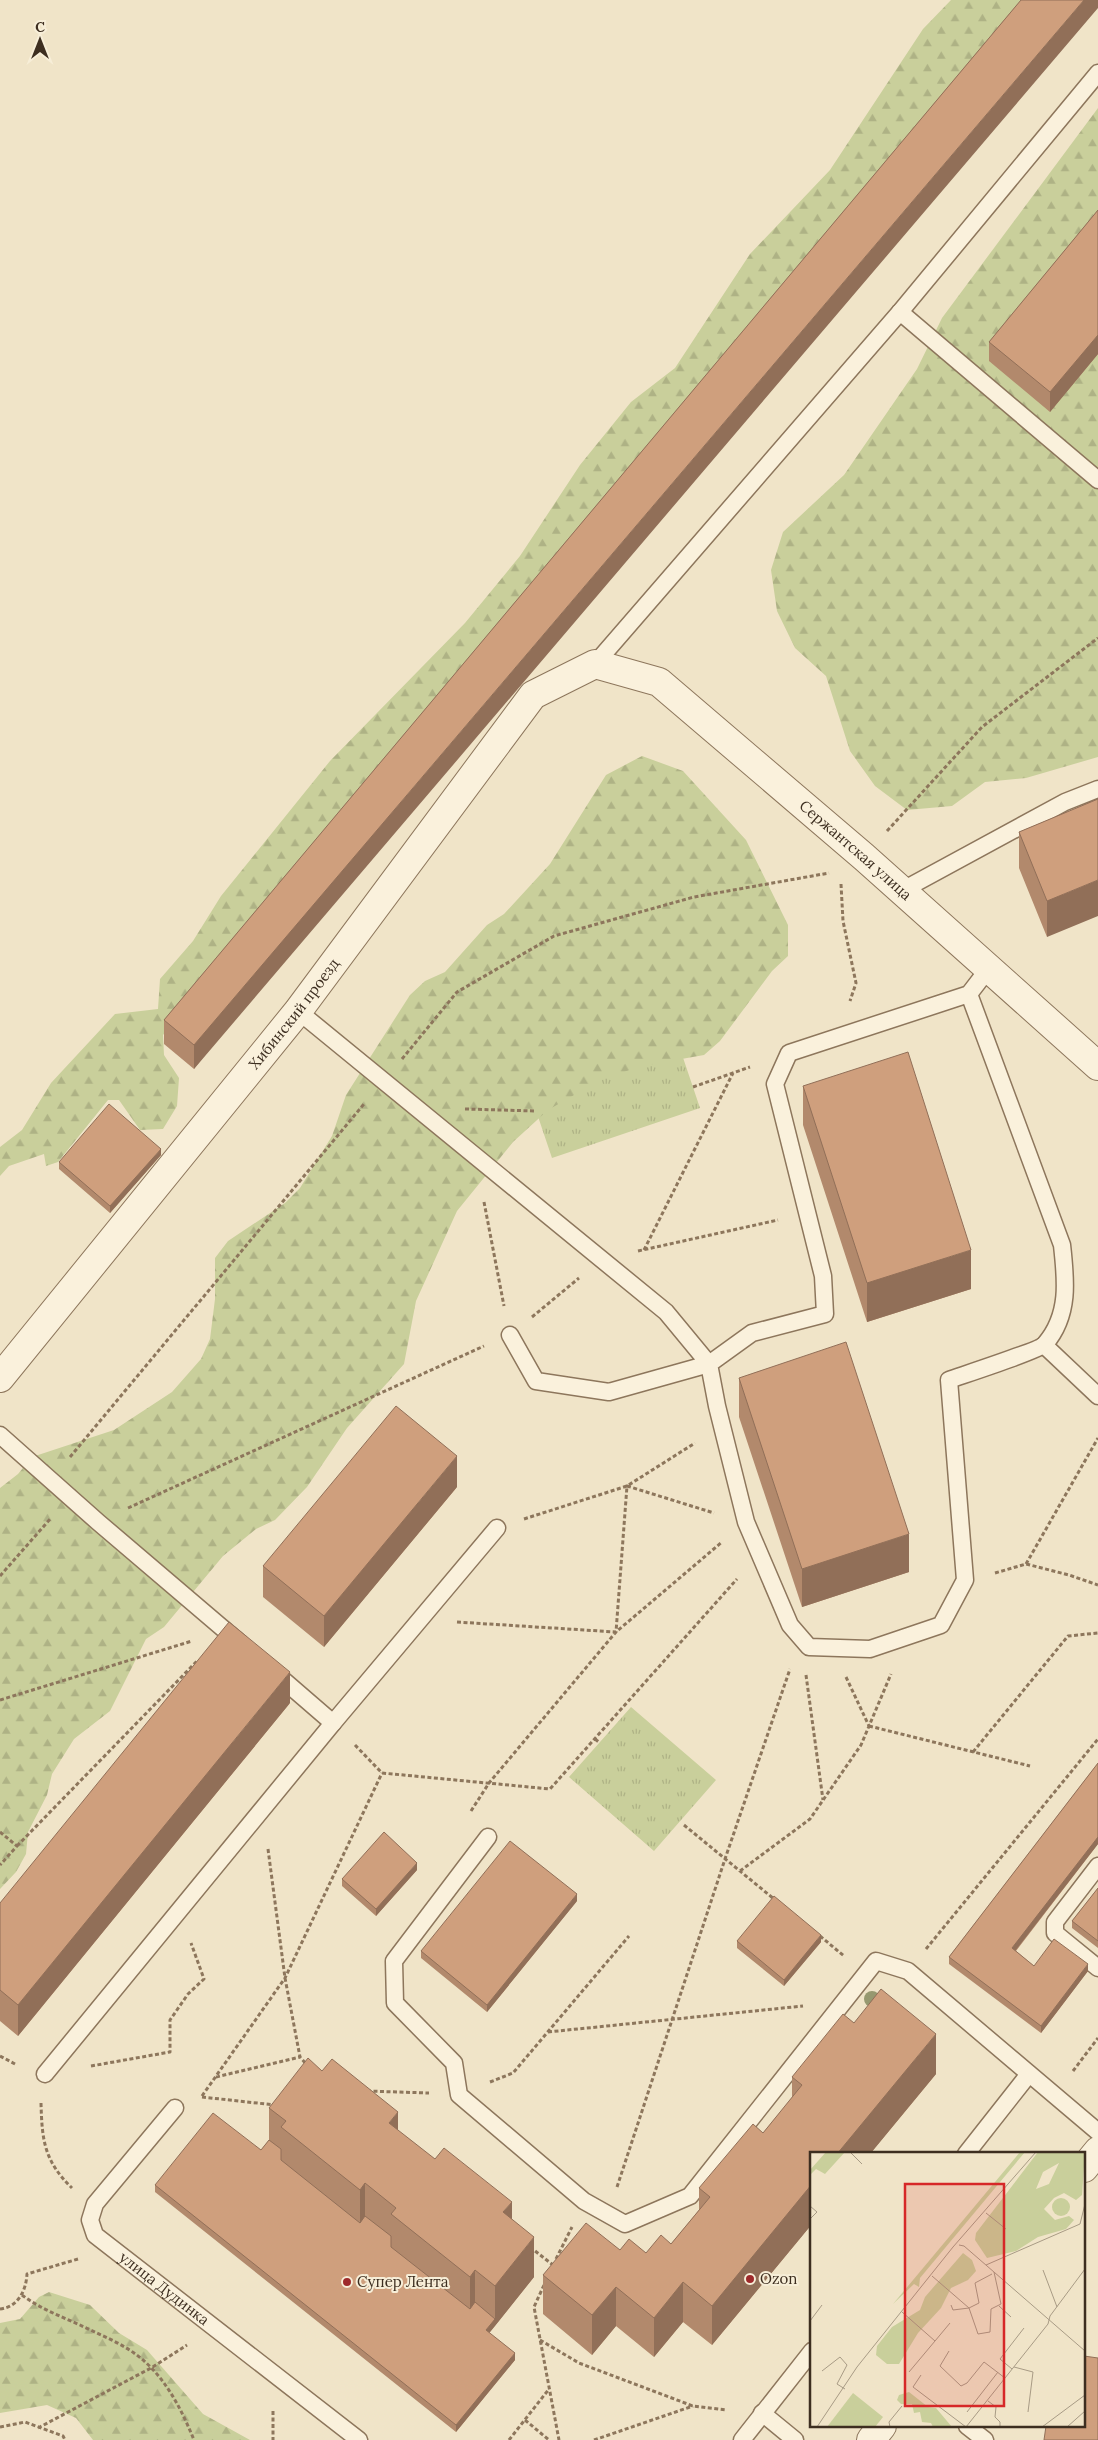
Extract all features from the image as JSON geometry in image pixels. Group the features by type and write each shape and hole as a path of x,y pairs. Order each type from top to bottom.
{"street":[{"name":"Сержантская улица","path":"594,664 659,682 864,857 1098,1066"},
{"name":"Хибинский проезд","path":"0,1378 298,1011 533,695 594,664"},
{"path":"1086,2166 1098,2151"},
{"path":"871,2440 880,2428"}],"lane":[{"path":"594,664 900,312 1098,72"},
{"path":"900,312 1098,480"},
{"path":"901,891 1065,802 1098,789"},
{"path":"510,1334 536,1381 609,1392 709,1364 752,1333 825,1314 823,1276 775,1084 789,1053 969,994 988,968"},
{"path":"298,1011 666,1312 709,1364 746,1522 790,1625 809,1647 870,1649 941,1625 965,1580 949,1380 1044,1345 1060,1318 1067,1286 1062,1245 969,994"},
{"path":"1044,1345 1098,1396"},
{"path":"0,1435 98,1522 333,1723"},
{"path":"45,2074 333,1723 497,1528"},
{"path":"488,1837 394,1961 395,2003 454,2064 458,2094 584,2201 625,2224 690,2196 876,1961 908,1971 1098,2132"},
{"path":"1098,1866 1055,1922 1055,1933 1098,1968"},
{"path":"968,2152 1029,2074"},
{"path":"94,2204 175,2108"},
{"name":"улица Дудинка","path":"94,2204 90,2220 95,2235 358,2440"},
{"path":"742,2440 810,2353"},
{"path":"762,2413 795,2440"},
{"path":"970,2428 985,2440"}],"path":[{"path":"864,857 982,727 1098,638"},
{"path":"839,1036 856,982 843,921 840,879"},
{"path":"693,1087 789,1053"},
{"path":"644,1250 733,1073"},
{"path":"417,1108 536,1111"},
{"path":"474,1155 510,1334"},
{"path":"98,1522 510,1334 602,1260 808,1214"},
{"path":"497,1528 627,1486 722,1426"},
{"path":"1026,1564 1098,1438"},
{"path":"627,1486 746,1522"},
{"path":"616,1632 627,1486"},
{"path":"0,1576 70,1497"},
{"path":"488,1837 468,1815 489,1783 616,1632 746,1522"},
{"path":"333,1723 382,1773 550,1788 759,1554"},
{"path":"965,1580 1026,1564 1098,1585"},
{"path":"419,1620 616,1632"},
{"path":"0,1700 226,1631"},
{"path":"0,1865 226,1631"},
{"path":"973,1752 1068,1636 1098,1632"},
{"path":"801,1637 823,1801"},
{"path":"609,2214 725,1859 801,1637"},
{"path":"740,1871 810,1819 823,1801 861,1745 906,1637"},
{"path":"833,1647 869,1726"},
{"path":"869,1726 1030,1766"},
{"path":"595,1738 600,1742"},
{"path":"908,1971 1098,1739"},
{"path":"201,2097 284,1978 382,1773"},
{"path":"263,1809 284,1978 300,2057 311,2070"},
{"path":"684,1825 777,1901"},
{"path":"0,1832 17,1846"},
{"path":"94,2204 71,2187 54,2169 44,2142 41,2094 45,2074 170,2052 170,2020 188,1994 204,1979 179,1911"},
{"path":"814,1931 866,1974"},
{"path":"366,2090 458,2094 513,2073 629,1936"},
{"path":"547,2032 843,2001"},
{"path":"1055,2095 1098,2038"},
{"path":"215,2077 300,2057"},
{"path":"175,2108 201,2097 280,2106"},
{"path":"550,2273 584,2201"},
{"path":"522,2241 554,2265"},
{"path":"0,2309 15,2303 22,2295 26,2285 27,2274 113,2249"},
{"path":"546,2282 534,2307 559,2440"},
{"path":"22,2295 40,2307 135,2353 151,2368 172,2393 184,2415 194,2440"},
{"path":"38,2428 151,2368 215,2328"},
{"path":"540,2340 579,2363 693,2406 762,2413"},
{"path":"509,2440 549,2388"},
{"path":"594,2440 693,2406"},
{"path":"525,2420 548,2440"},
{"path":"0,2427 25,2422 63,2436 65,2440"}],"green space":[{"path":"951,0 1030,0 239,949 163,1035 164,1055 179,1078 177,1106 163,1129 140,1130 119,1100 108,1100 58,1162 46,1166 44,1154 9,1166 0,1176 0,1147 22,1130 51,1083 115,1014 158,1009 160,979 193,941 221,896 330,761 465,623 520,556 580,465 631,402 675,368 750,254 830,170 923,29"},
{"path":"1098,108 1098,757 1026,778 985,782 952,806 907,810 875,786 850,751 826,676 795,648 777,611 771,570 783,532 844,475 917,369 942,318"},
{"path":"642,756 683,771 746,840 788,925 788,956 772,971 720,1041 704,1055 642,1066 602,1079 548,1110 513,1142 457,1211 416,1301 404,1364 347,1428 307,1487 275,1520 256,1529 223,1556 164,1627 146,1639 110,1711 74,1739 52,1774 47,1795 28,1832 26,1854 16,1872 0,1889 0,1488 18,1474 32,1457 114,1430 172,1392 201,1359 210,1339 215,1299 215,1258 228,1241 285,1203 300,1188 332,1136 346,1095 410,995 425,981 445,972 487,925 504,914 550,864 606,775"},
{"path":"673,1028 700,1108 552,1158 525,1078"},
{"path":"631,1707 716,1780 654,1851 569,1777"},
{"path":"49,2292 90,2305 119,2333 147,2350 203,2414 250,2440 93,2440 76,2418 47,2405 0,2413 0,2323 20,2319 39,2297"}],"building":[{"path":"1021,0 1084,0 194,1045 164,1020"},
{"path":"1098,210 1098,335 1050,392 989,342"},
{"path":"1098,799 1098,880 1047,901 1019,832"},
{"path":"908,1052 971,1250 867,1283 803,1086"},
{"path":"109,1104 161,1149 110,1206 59,1162"},
{"path":"846,1342 909,1534 802,1569 739,1378"},
{"path":"396,1406 457,1456 324,1616 263,1566"},
{"path":"229,1622 290,1672 18,2005 0,1990 0,1903"},
{"path":"1098,1763 1098,1837 1012,1948 1034,1966 1054,1939 1088,1964 1041,2026 949,1957"},
{"path":"384,1832 417,1863 376,1909 342,1879"},
{"path":"510,1841 577,1894 487,2005 421,1951"},
{"path":"1098,1888 1098,1941 1072,1921"},
{"path":"774,1896 821,1935 784,1980 737,1941"},
{"path":"881,1989 936,2034 839,2152 810,2152 810,2186 712,2306 683,2282 654,2318 616,2287 592,2315 543,2275 586,2223 620,2250 629,2239 646,2253 661,2235 671,2244 710,2197 699,2188 753,2124 763,2133 802,2085 792,2077 843,2014 854,2023"},
{"path":"308,2058 322,2071 332,2059 398,2112 389,2123 435,2159 444,2148 512,2202 503,2212 534,2237 495,2286 475,2270 470,2277 391,2214 396,2208 365,2183 360,2190 281,2127 286,2121 269,2108"},
{"name":"Супер Лента","path":"213,2113 261,2150 269,2140 281,2149 281,2160 360,2223 365,2216 391,2236 391,2247 470,2309 475,2302 495,2319 486,2330 515,2353 456,2425 155,2185"},
{"path":"1086,2356 1098,2358 1098,2440 1044,2440 1046,2428 1086,2428"}],"place":[{"name":"Ozon","path":"750,2279"},
{"name":"Супер Лента","path":"347,2282"}]}
